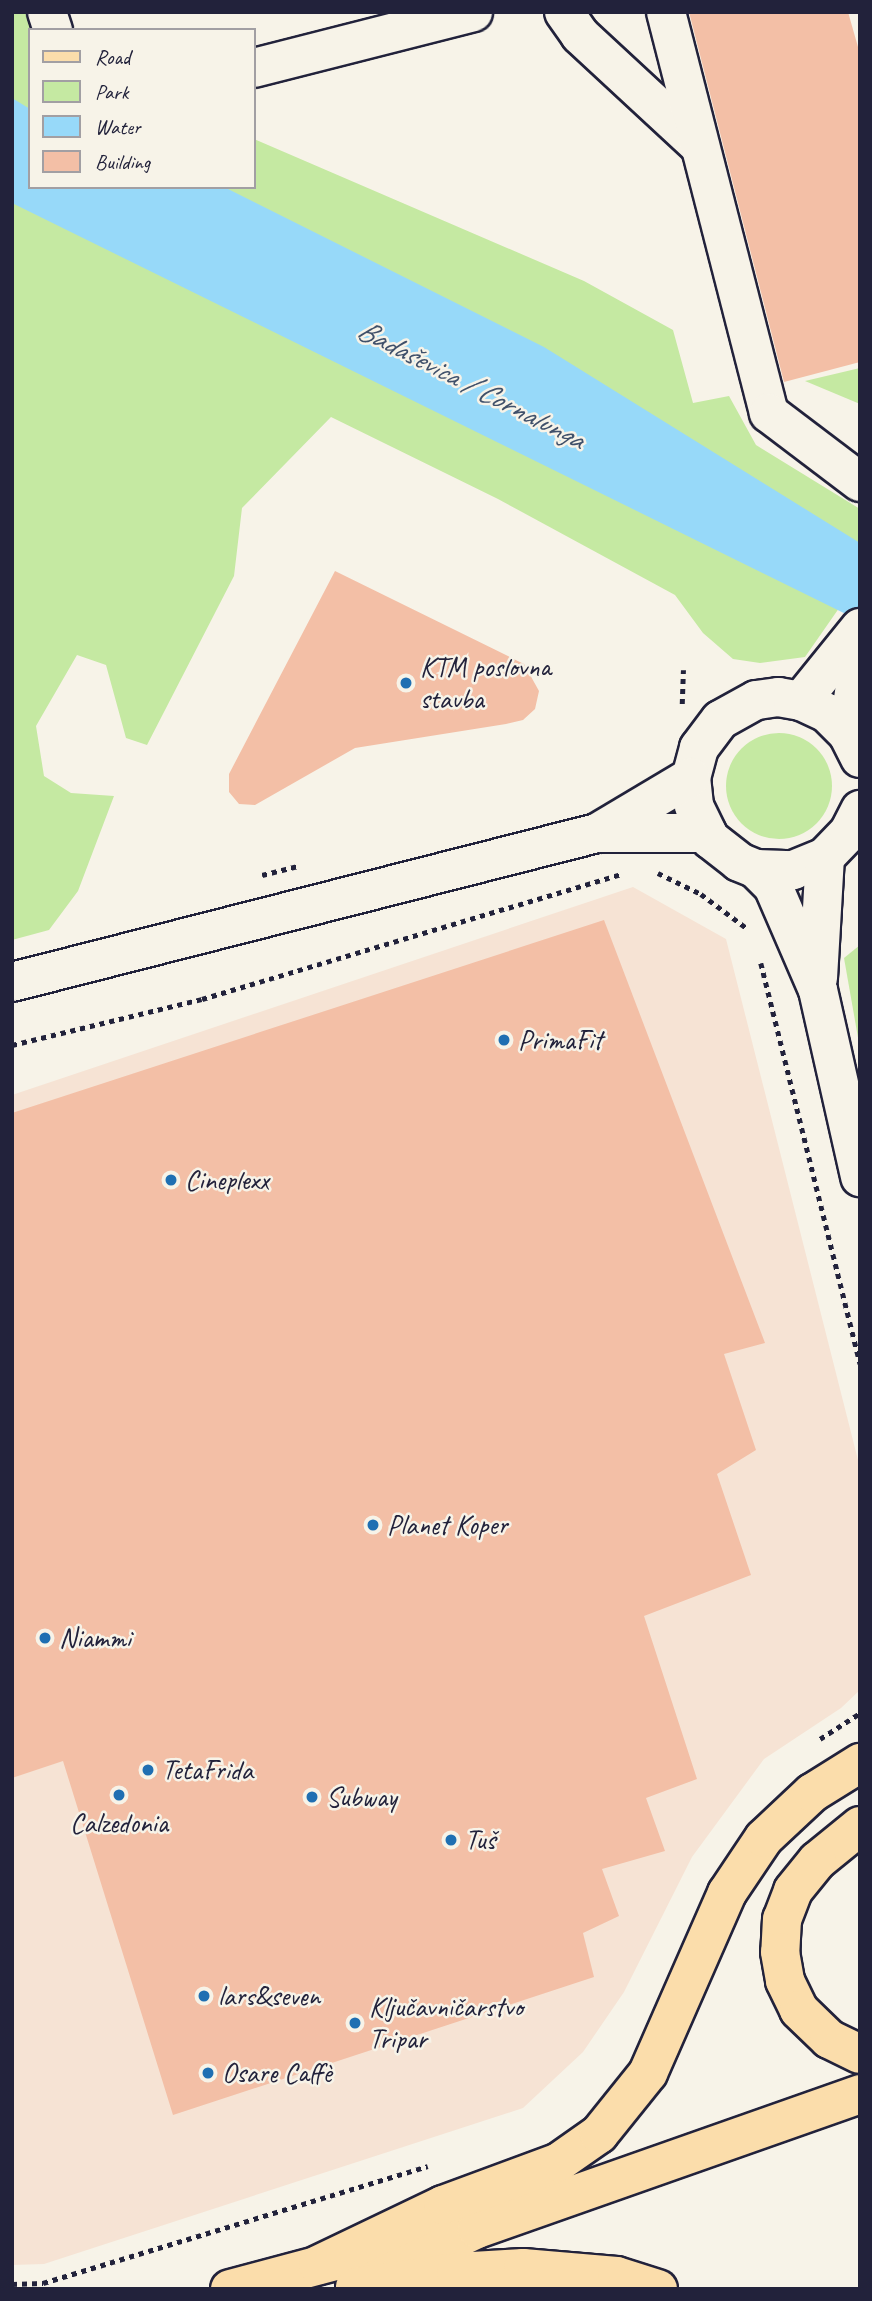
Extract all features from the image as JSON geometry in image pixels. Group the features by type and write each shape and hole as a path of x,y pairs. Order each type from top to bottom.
{"main road":[{"path":"318,2264 443,2205 559,2162 599,2134 648,2073 727,1894 764,1838 812,1793 860,1763"},
{"path":"860,1826 817,1861 793,1891 782,1919 780,1952 785,1981 799,2010 829,2039 860,2054"},
{"path":"353,2288 477,2229 860,2094"},
{"path":"230,2289 318,2264 477,2229"},
{"path":"353,2288 456,2272 523,2268 617,2276 658,2289"}],"street":[{"path":"256,67 473,12"},
{"path":"564,12 580,35 700,146"},
{"path":"666,12 769,414 860,482"},
{"path":"801,701 860,628"},
{"path":"854,746 860,651"},
{"path":"854,746 827,713 801,701 778,697 737,708 707,735 691,776 694,806 707,833 723,852 757,869 773,886 818,990 855,1138 860,1177"},
{"path":"597,833 691,776"},
{"path":"757,869 793,870 825,857 844,839 860,810"},
{"path":"12,982 597,833 707,833"},
{"path":"818,990 825,857"}],"path":[{"path":"681,717 683,670"},
{"path":"248,880 300,865"},
{"path":"651,870 701,894 749,930 752,939"},
{"path":"12,1045 202,999 627,874"},
{"path":"760,957 860,1364"},
{"path":"814,1743 860,1713"},
{"path":"12,2284 43,2283 433,2165"}],"shaded area":[{"name":"Planet Koper","path":"633,887 726,939 860,1468 860,1690 841,1708 764,1759 692,1857 624,1992 583,2052 523,2108 44,2264 12,2265 12,1095"}],"green space":[{"path":"12,12 30,12 34,28 28,28 28,189 256,189 256,140 584,281 673,330 693,403 729,396 756,445 860,509 860,578 805,657 760,663 733,659 703,633 675,595 498,499 331,417 242,508 234,576 147,745 126,738 106,665 77,655 36,726 44,776 71,793 114,796 78,891 49,930 12,940"},
{"path":"860,368 860,404 805,381"},
{"path":"779,733 799,737 817,748 828,766 832,786 828,806 817,824 799,835 779,839 759,835 741,824 730,806 726,786 730,766 741,748 759,737"},
{"path":"860,945 860,1049 844,958"}],"water":[{"name":"Badaševica / Cornalunga","path":"12,98 28,108 28,189 228,189 544,347 860,543 860,621 12,203"}],"building":[{"path":"689,12 848,12 860,54 860,362 784,382"},
{"name":"KTM poslovna stavba","path":"335,571 524,664 539,691 535,709 523,720 506,724 355,748 255,805 239,804 229,792 229,774"},
{"name":"Planet Koper","path":"604,920 765,1343 724,1354 756,1450 717,1474 751,1575 644,1616 697,1779 646,1798 665,1851 602,1869 619,1916 583,1933 594,1977 173,2115 63,1761 12,1778 12,1113"}],"place":[{"name":"KTM poslovna stavba","path":"406,683"},
{"name":"PrimaFit","path":"504,1040"},
{"name":"Cineplexx","path":"171,1180"},
{"name":"Planet Koper","path":"373,1525"},
{"name":"Niammi","path":"45,1638"},
{"name":"TetaFrida","path":"148,1770"},
{"name":"Calzedonia","path":"119,1795"},
{"name":"Subway","path":"312,1797"},
{"name":"Tuš","path":"451,1840"},
{"name":"lars&seven","path":"204,1996"},
{"name":"Ključavničarstvo Tripar","path":"355,2023"},
{"name":"Osare Caffè","path":"208,2073"}]}
